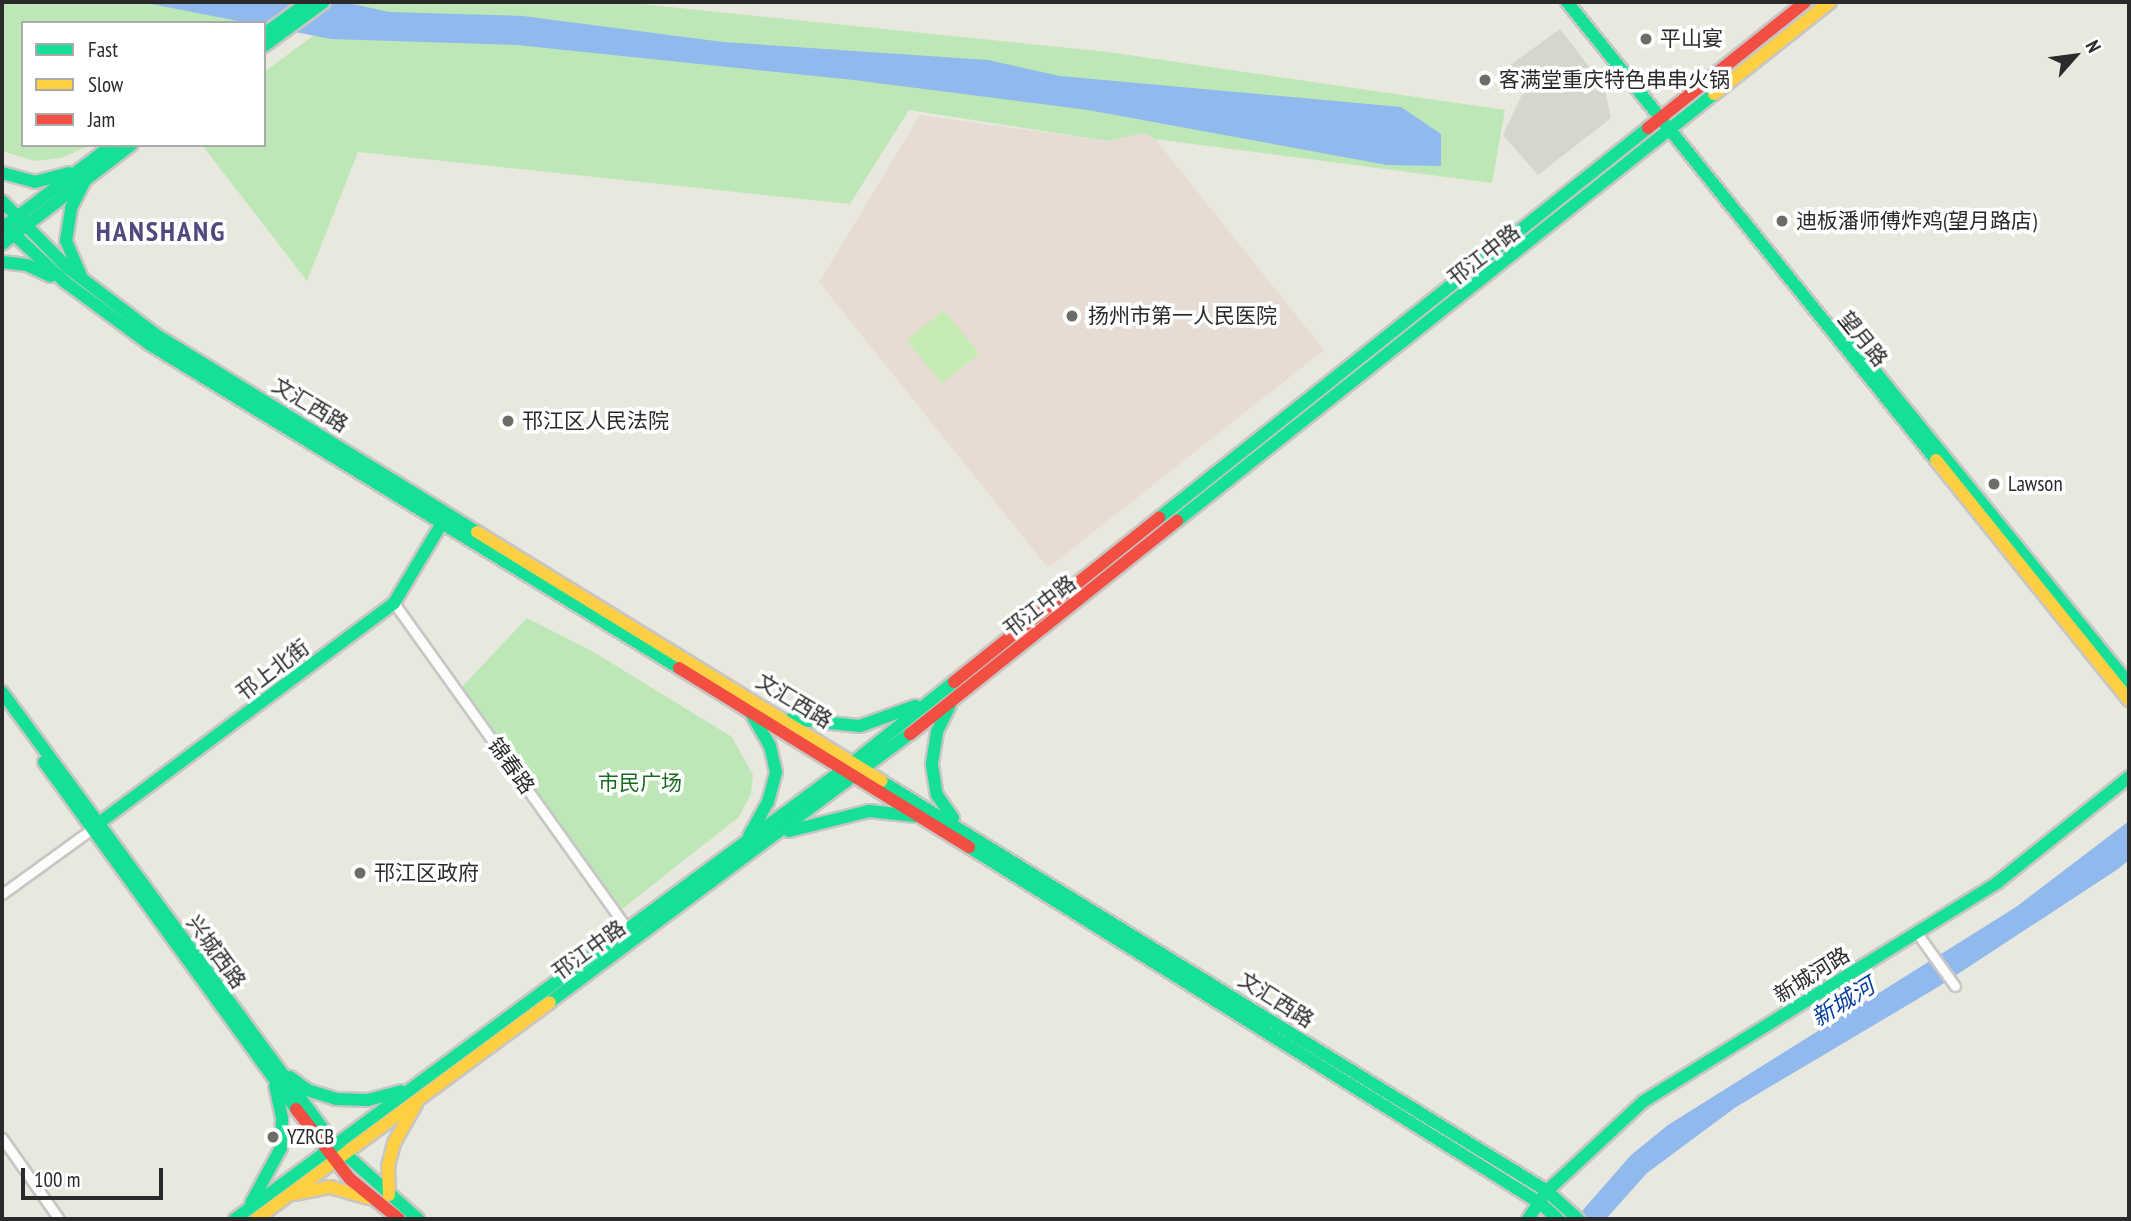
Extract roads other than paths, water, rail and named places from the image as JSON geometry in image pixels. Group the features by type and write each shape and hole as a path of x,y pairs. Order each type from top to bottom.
{"main road":[{"path":"271,33 308,2"},
{"path":"271,33 324,2"},
{"name":"望月路","path":"1567,2 1664,115"},
{"name":"望月路","path":"1578,2 1675,129 2129,699"},
{"name":"邗江中路","path":"251,1215 416,1093 779,834 941,693 1805,2"},
{"name":"邗江中路","path":"416,1093 747,841 953,700 1675,129 1830,2"},
{"name":"望月路","path":"1675,129 2129,684"},
{"path":"83,280 66,241 71,208 81,175 110,147"},
{"path":"8,229 81,175 128,147"},
{"path":"2,173 35,182 81,175"},
{"name":"文汇西路","path":"2,201 8,229 65,282 149,344 750,712 957,824 1543,1197 1558,1219"},
{"name":"文汇西路","path":"8,229 155,334 784,718 919,816 1575,1216"},
{"path":"2,262 27,265 65,282"},
{"name":"邗上北街","path":"94,827 394,603 449,512"},
{"name":"兴城西路","path":"2,692 94,827"},
{"path":"784,718 860,726 891,719 941,693"},
{"path":"953,700 937,732 932,765 937,795 957,824"},
{"name":"兴城西路","path":"2,706 334,1153 384,1199 400,1219"},
{"path":"747,841 768,802 776,772 770,746 750,712"},
{"name":"新城河路","path":"1528,1219 1543,1197 1644,1101 1998,883 2129,777"},
{"path":"779,834 869,811 919,816"},
{"path":"275,1073 307,1090 336,1099 368,1100 416,1093"},
{"path":"251,1215 281,1147 282,1118 275,1073"},
{"path":"290,1194 330,1187 384,1199 394,1143 416,1093"},
{"name":"邗江中路","path":"235,1219 251,1215 290,1194 334,1153"},
{"name":"兴城西路","path":"384,1199 418,1219"}],"street":[{"name":"锦春路","path":"394,603 628,930"},
{"path":"2,894 94,827"},
{"path":"1917,933 1955,986"},
{"path":"2,1138 59,1219"}],"water":[{"path":"141,2 344,2 389,12 523,16 723,42 988,60 1060,76 1401,107 1441,134 1441,166 1387,165 1088,110 854,80 517,45 331,39 266,26 266,21 239,21"},
{"path":"2129,821 2129,860 2118,869 1938,987 1736,1107 1647,1173 1606,1219 1575,1219 1631,1155 1668,1125 2016,907"}],"place":[{"name":"平山宴","path":"1646,39"},
{"name":"客满堂重庆特色串串火锅","path":"1485,80"},
{"name":"迪板潘师傅炸鸡(望月路店)","path":"1782,221"},
{"name":"扬州市第一人民医院","path":"1072,316"},
{"name":"邗江区人民法院","path":"508,421"},
{"name":"Lawson","path":"1994,484"},
{"name":"邗江区政府","path":"360,873"},
{"name":"YZRCB","path":"273,1137"}],"district":[{"name":"HANSHANG","path":"161,231"}],"park label":[{"name":"市民广场","path":"640,783"}],"water label":[{"name":"新城河","path":"1843,1002"}]}
